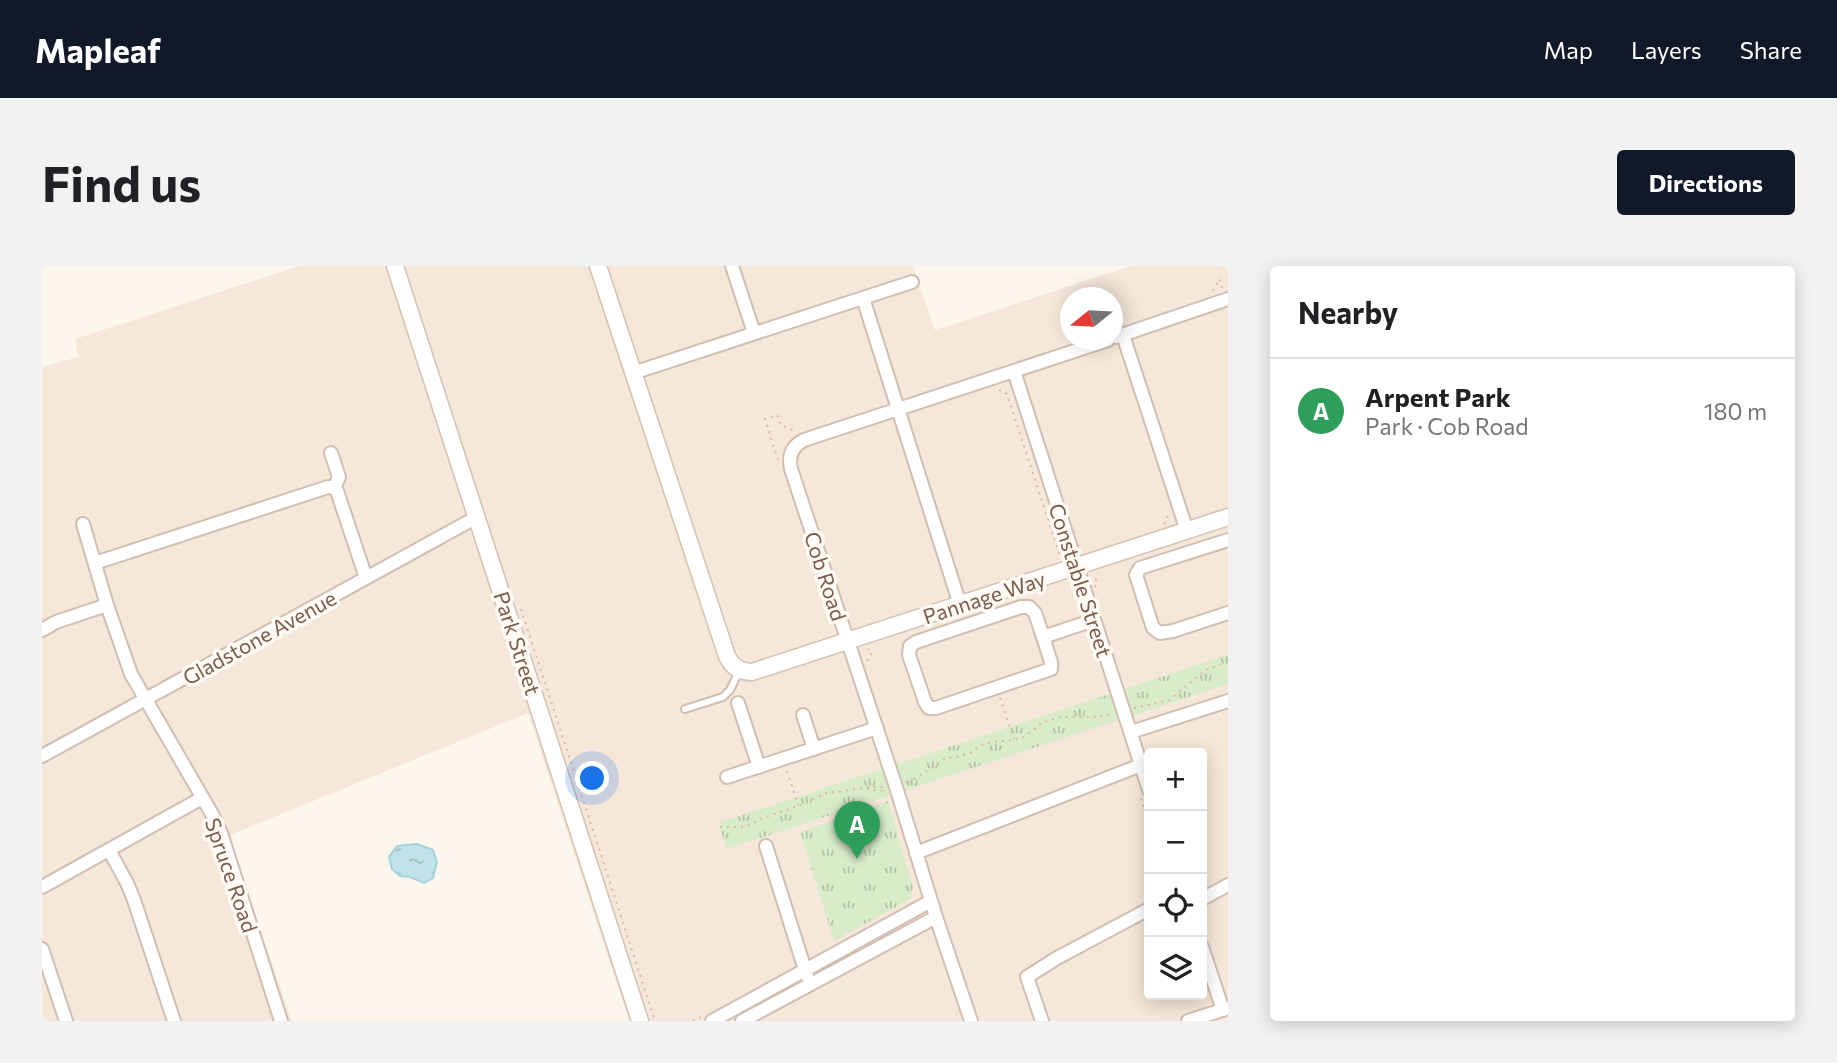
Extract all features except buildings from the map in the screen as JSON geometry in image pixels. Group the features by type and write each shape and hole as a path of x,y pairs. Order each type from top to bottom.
{"street":[{"name":"Park Street","path":"395,266 640,1021"},
{"path":"598,266 726,656 739,670"},
{"path":"732,266 754,333"},
{"path":"633,373 912,282"},
{"path":"863,298 960,605"},
{"name":"Cob Road","path":"1123,334 1228,299"},
{"name":"Cob Road","path":"971,1021 877,728 853,640 791,469 790,456 794,447 804,440 1076,350"},
{"path":"1120,350 1187,531"},
{"name":"Constable Street","path":"1014,371 1071,569 1094,620 1141,765 1144,786"},
{"path":"331,453 339,477 334,488"},
{"path":"95,563 328,487 337,491 366,578"},
{"name":"Gladstone Avenue","path":"42,756 477,517"},
{"name":"Pannage Way","path":"739,670 752,672 1228,517"},
{"name":"Spruce Road","path":"83,524 131,674 221,833 281,1021"},
{"path":"1228,540 1140,568 1136,576 1153,628 1160,633 1228,613"},
{"path":"42,630 56,622 107,605"},
{"path":"1021,607 1030,607 1035,613 1043,637 1051,669 936,708 929,708 925,702 909,655 910,646 916,642 1021,607"},
{"path":"1043,637 1094,620"},
{"path":"1131,732 1228,701"},
{"path":"738,703 759,767"},
{"path":"803,715 814,749"},
{"path":"727,777 877,728"},
{"path":"916,853 1141,765"},
{"path":"42,887 202,798"},
{"path":"766,846 811,984"},
{"path":"108,850 134,900 174,1021"},
{"path":"1207,896 1228,885"},
{"path":"712,1021 931,901"},
{"path":"1042,1021 1027,977 1144,912"},
{"path":"742,1021 936,917"},
{"path":"42,949 66,1021"},
{"path":"1188,1021 1225,1009 1207,960"}],"lane":[{"path":"685,709 723,697 730,690 739,670"}],"path":[{"path":"982,381 985,391 995,388 1007,394 1071,569"},
{"path":"781,469 765,419 777,415 781,425 794,431"},
{"path":"522,610 655,1021"},
{"path":"853,640 872,653 867,662"},
{"path":"720,827 744,827 828,793 879,787 896,789 946,758 970,753 991,741 1024,737 1042,723 1059,717 1093,717 1124,712 1170,699 1206,670 1228,662"},
{"path":"997,687 1014,740"}],"shaded area":[{"path":"299,266 913,266 935,330 1060,289 1060,350 1123,350 1123,287 1067,287 1131,266 1228,266 1228,1021 629,1021 528,713 228,836 292,1021 42,1021 42,367 78,357 75,339"}],"green space":[{"path":"1228,655 1228,684 727,849 718,823"},
{"path":"888,801 913,887 909,900 834,941 800,832"}],"water":[{"path":"417,844 433,850 437,862 433,878 424,883 400,876 392,869 389,857 397,846"}],"place":[{"name":"Arpent Park","path":"857,859"}]}
